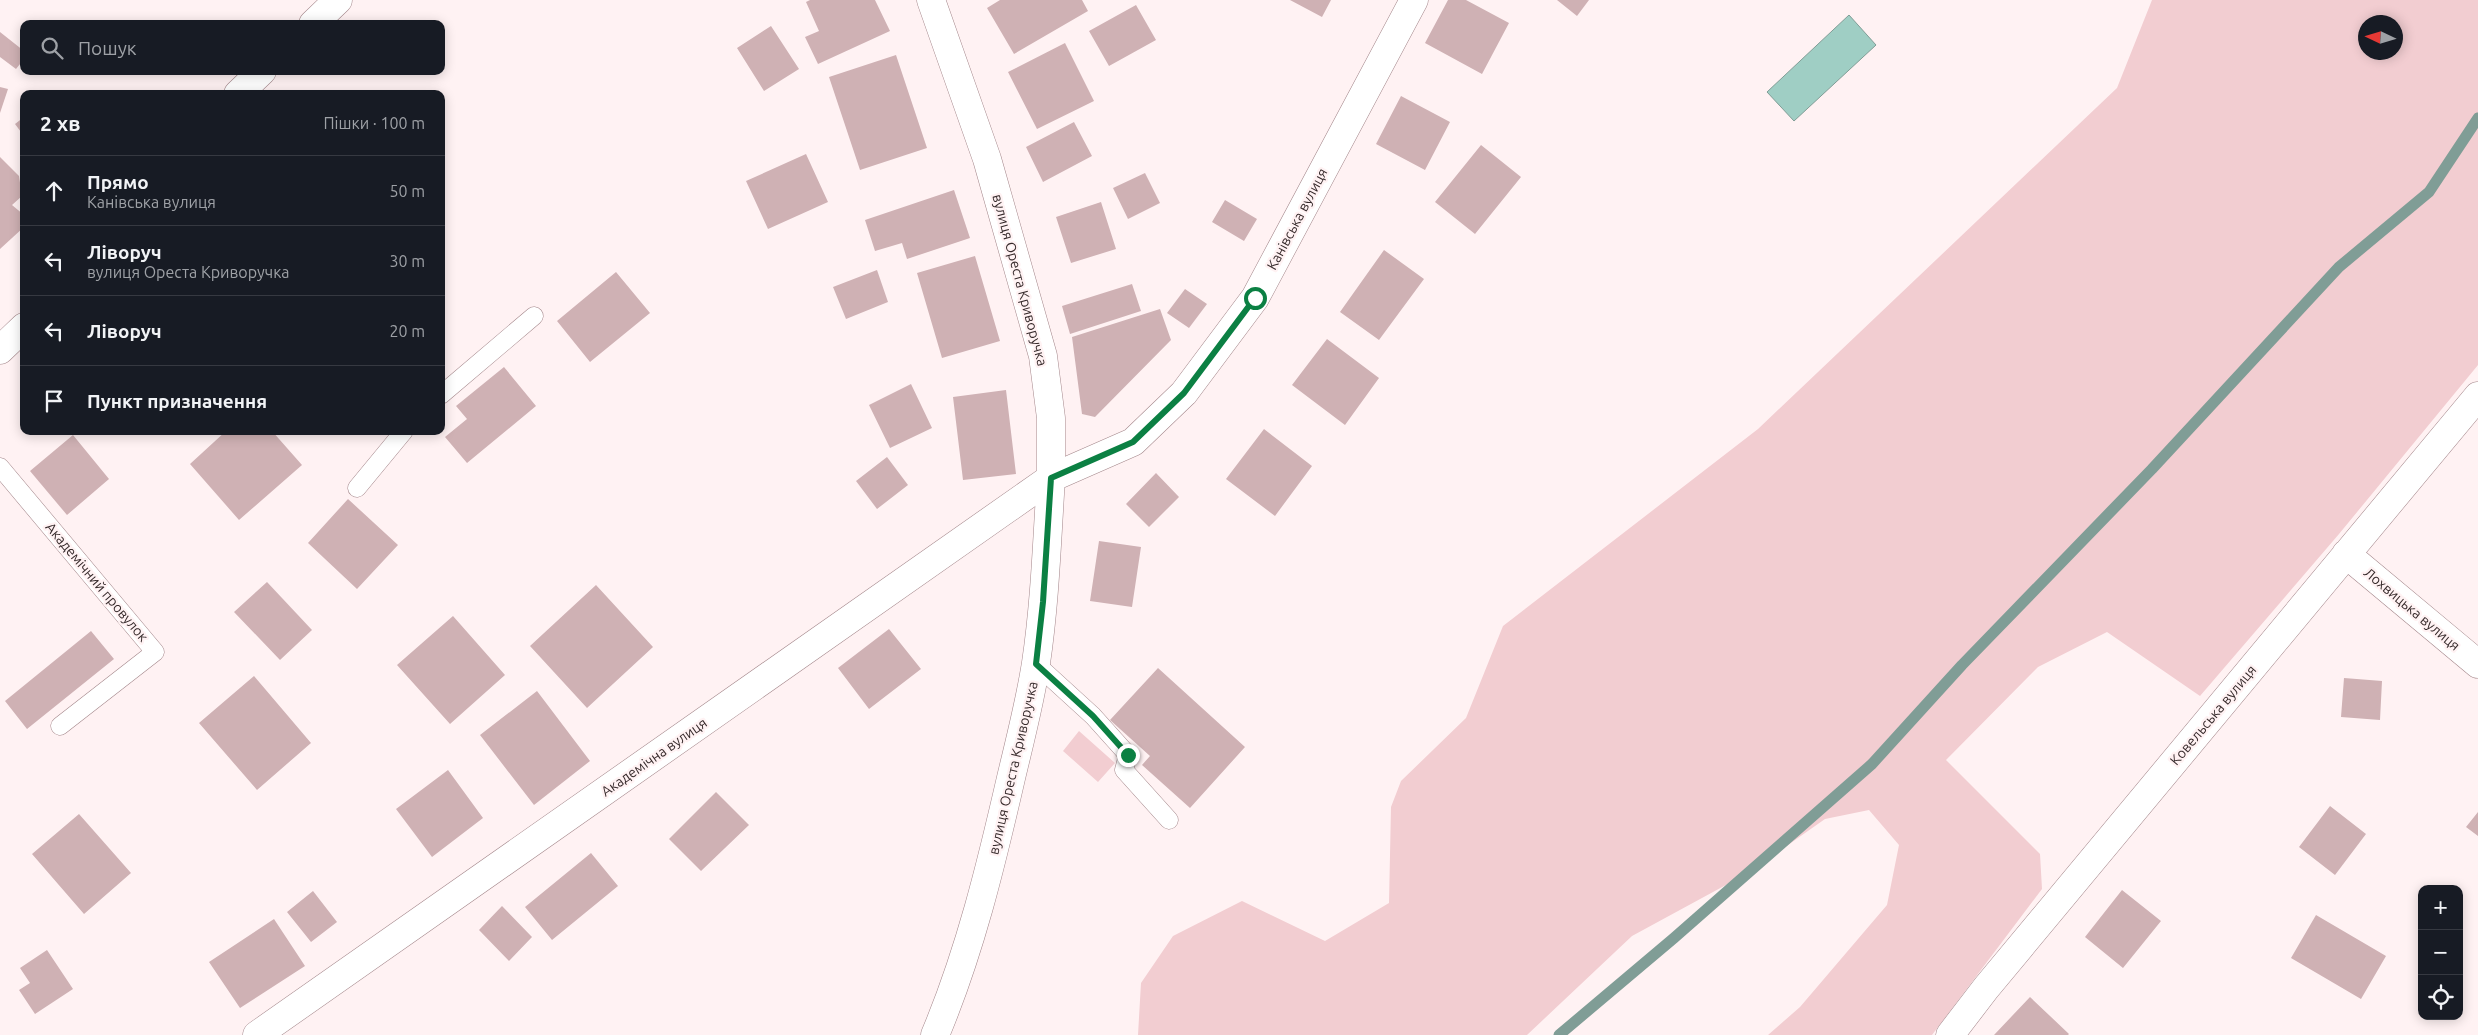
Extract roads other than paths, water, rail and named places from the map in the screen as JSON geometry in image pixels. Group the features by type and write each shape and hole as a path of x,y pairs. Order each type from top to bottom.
{"street":[{"path":"317,20 338,0"},
{"name":"вулиця Ореста Криворучка","path":"931,0 987,159 1043,356 1051,418 1051,478 1043,602 1036,664 989,878 946,1009 935,1035"},
{"name":"Канівська вулиця","path":"1051,478 1133,442 1190,385 1255,298 1414,0"},
{"path":"242,90 258,75"},
{"path":"0,350 20,331"},
{"name":"Ковельська вулиця","path":"1950,1035 1986,988 2478,396"},
{"name":"Академічна вулиця","path":"257,1035 1051,478"},
{"name":"Лохвицька вулиця","path":"2346,554 2478,664"}],"lane":[{"path":"445,392 534,316"},
{"path":"357,488 401,435"},
{"name":"Академічний провулок","path":"0,467 155,652 60,726"},
{"path":"1036,664 1093,716 1128,755 1124,770 1169,820"}],"waterway":[{"path":"1559,1035 1674,938 1872,764 1962,665 2152,469 2339,267 2429,192 2478,118"}]}
